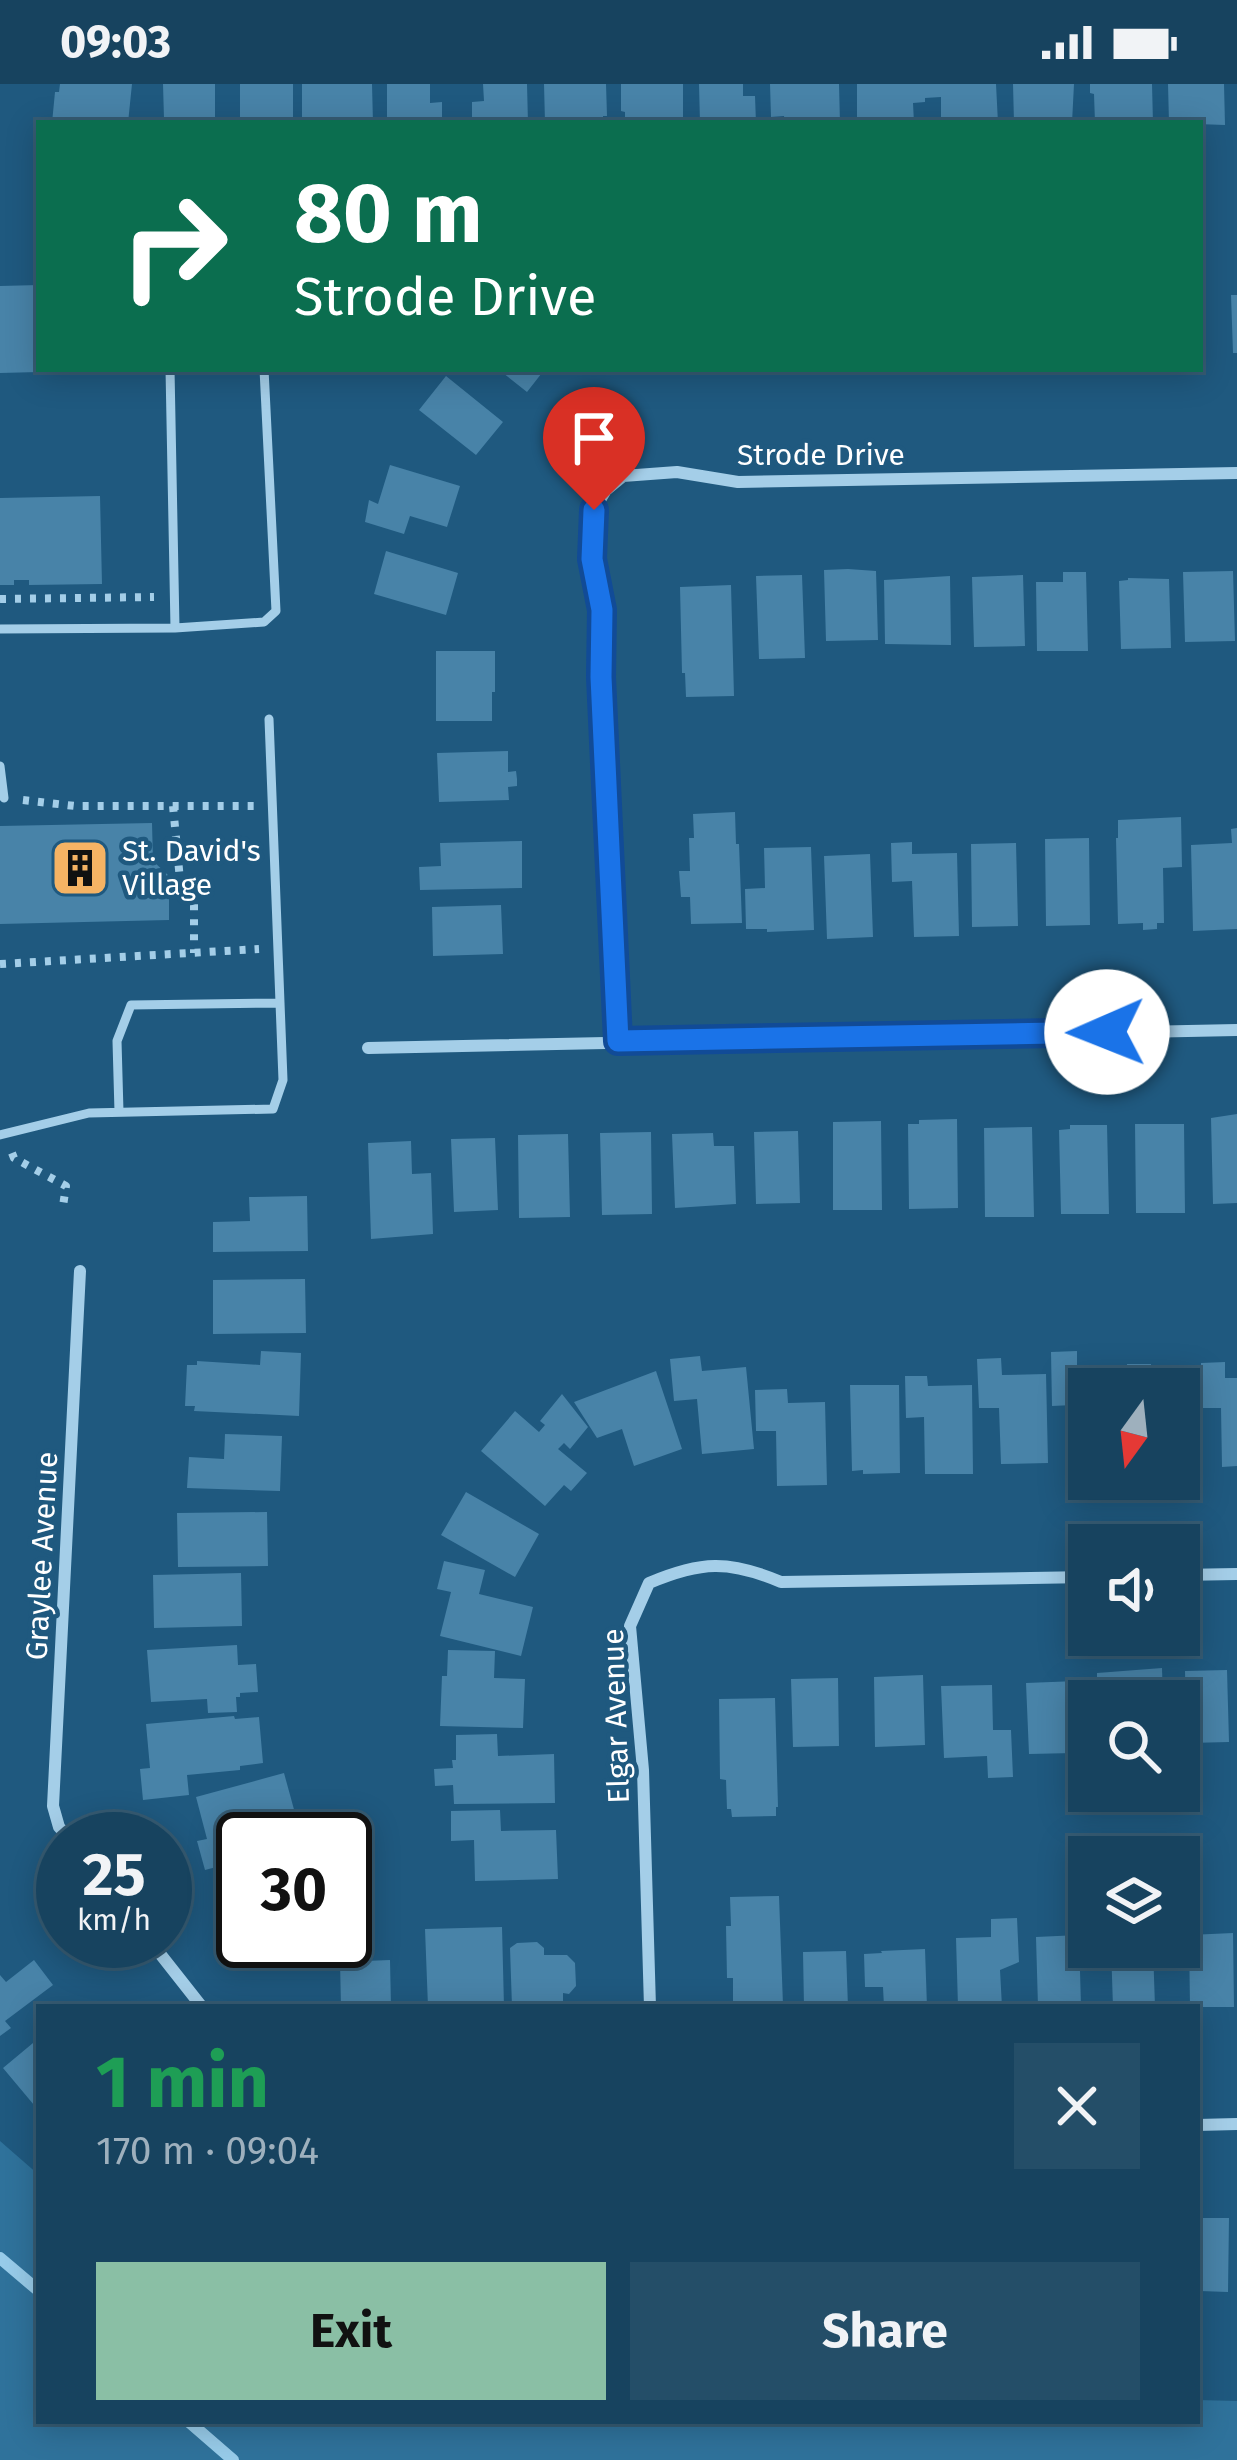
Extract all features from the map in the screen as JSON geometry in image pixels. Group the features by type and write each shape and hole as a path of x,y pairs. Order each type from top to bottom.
{"street":[{"name":"Strode Drive","path":"618,1041 602,610 592,559 594,510 606,490 623,476 659,472 738,482 1237,472"},
{"path":"368,1048 1237,1030"},
{"name":"Graylee Avenue","path":"55,1812 80,1271"},
{"name":"Elgar Avenue","path":"650,2004 643,1770 630,1626 649,1583 684,1568 715,1565 750,1570 781,1582 1068,1577"},
{"path":"1200,1575 1237,1574"},
{"path":"171,1968 200,2004"},
{"path":"1200,2125 1237,2124"}],"lane":[{"path":"170,372 175,628"},
{"path":"0,629 175,628 264,622 276,611 264,372"},
{"path":"3,1135 89,1113 273,1109 284,1080 269,719"},
{"path":"0,766 4,798"},
{"path":"119,1112 117,1041 131,1005 280,1003"}],"path":[{"path":"0,599 174,596"},
{"path":"4,798 75,806 273,806"},
{"path":"173,805 180,880 194,892 194,953"},
{"path":"0,964 278,948"},
{"path":"3,1135 14,1158 66,1186 63,1206"}],"shaded area":[{"path":"0,2141 36,2172 36,2424 1200,2424 1200,2400 1237,2401 1237,2460 0,2460"}],"building":[{"path":"60,84 132,84 128,120 52,120 55,92"},
{"path":"163,84 215,84 215,120 164,119"},
{"path":"240,84 293,84 293,120 240,120"},
{"path":"302,84 372,84 373,120 302,120"},
{"path":"387,84 430,84 430,103 442,102 442,120 387,120"},
{"path":"483,84 527,84 528,120 472,120 472,102 484,101"},
{"path":"544,84 606,84 607,116 603,120 545,120"},
{"path":"621,84 683,84 683,120 625,120"},
{"path":"699,84 743,84 743,96 755,96 756,120 700,120"},
{"path":"770,84 839,84 840,120 771,117"},
{"path":"857,84 996,84 998,120 941,120 941,97 913,103 914,120 857,120"},
{"path":"1013,84 1074,84 1072,120 1014,120"},
{"path":"1090,84 1152,84 1153,120 1095,120 1094,94"},
{"path":"1168,84 1224,84 1225,125 1169,120"},
{"path":"36,285 39,372 0,373 0,286"},
{"path":"1231,295 1237,295 1237,353 1233,353"},
{"path":"502,372 543,372 527,392"},
{"path":"446,376 503,422 476,455 419,410"},
{"path":"390,465 460,486 447,527 410,516 404,534 365,522 369,500 378,504"},
{"path":"100,496 102,584 29,585 29,580 14,580 14,585 0,585 0,498"},
{"path":"386,551 458,573 446,615 374,594"},
{"path":"824,570 876,571 878,640 826,641"},
{"path":"1233,571 1235,641 1185,642 1183,572"},
{"path":"1063,572 1086,572 1088,651 1037,651 1036,582 1063,582"},
{"path":"802,575 805,658 759,659 756,576"},
{"path":"1023,575 1025,646 974,647 972,577"},
{"path":"950,576 951,645 885,644 884,580"},
{"path":"1169,579 1171,648 1121,649 1119,581"},
{"path":"731,585 734,696 686,697 680,587"},
{"path":"436,651 495,651 492,721 436,721"},
{"path":"508,751 508,772 516,771 517,779 517,786 508,787 509,800 439,802 437,753"},
{"path":"735,812 742,923 691,924 690,897 681,897 679,871 690,871 693,814"},
{"path":"1181,817 1182,867 1163,868 1164,923 1143,930 1143,923 1118,924 1118,820"},
{"name":"St. David's Village","path":"152,823 153,861 169,876 169,920 0,924 0,826"},
{"path":"1237,828 1237,929 1193,931 1191,845 1232,843 1231,829"},
{"path":"1089,838 1090,925 1046,926 1045,839"},
{"path":"522,841 522,888 420,890 419,867 441,866 440,843"},
{"path":"912,842 912,854 957,853 959,936 914,937 912,881 892,882 891,843"},
{"path":"1016,843 1018,926 972,927 971,844"},
{"path":"811,847 814,930 746,929 745,889 765,888 764,848"},
{"path":"870,854 873,937 827,939 824,856"},
{"path":"501,905 503,954 433,956 432,907"},
{"path":"1237,1114 1237,1203 1213,1204 1211,1118"},
{"path":"957,1119 958,1208 909,1209 908,1124"},
{"path":"881,1121 882,1210 833,1210 833,1122"},
{"path":"1135,1124 1184,1124 1185,1213 1136,1213"},
{"path":"1070,1125 1107,1125 1109,1214 1061,1214 1059,1130 1070,1129"},
{"path":"1032,1127 1034,1217 985,1217 984,1128"},
{"path":"798,1131 800,1203 756,1204 754,1132"},
{"path":"651,1132 652,1214 602,1215 600,1133"},
{"path":"713,1133 714,1146 734,1146 736,1204 675,1208 672,1134"},
{"path":"568,1134 570,1217 519,1218 518,1135"},
{"path":"495,1138 498,1210 454,1212 451,1139"},
{"path":"411,1141 412,1174 431,1173 433,1234 371,1239 368,1143"},
{"path":"307,1196 308,1251 213,1252 213,1222 250,1221 249,1197"},
{"path":"305,1279 306,1333 213,1334 213,1280"},
{"path":"261,1351 301,1353 299,1416 194,1411 195,1406 185,1406 187,1365 197,1365 197,1361 260,1365"},
{"path":"1077,1351 1077,1368 1068,1368 1068,1405 1052,1406 1051,1352"},
{"path":"700,1356 702,1371 746,1367 754,1449 702,1454 697,1399 674,1401 670,1359"},
{"path":"1001,1358 1002,1375 1046,1374 1048,1463 1001,1464 999,1408 979,1408 977,1359"},
{"path":"1225,1362 1225,1378 1237,1378 1237,1466 1222,1467 1221,1408 1201,1408 1201,1363"},
{"path":"1127,1364 1151,1364 1151,1368 1127,1368"},
{"path":"656,1371 682,1449 634,1466 622,1429 597,1438 574,1402"},
{"path":"905,1376 927,1376 928,1386 972,1385 973,1474 925,1474 924,1417 906,1418"},
{"path":"850,1385 899,1385 900,1473 852,1471"},
{"path":"787,1389 788,1403 825,1402 827,1485 777,1486 776,1431 756,1431 755,1390"},
{"path":"562,1394 588,1427 570,1449 564,1443 558,1449 587,1473 571,1491 564,1485 545,1506 481,1451 515,1411 539,1432 545,1425 540,1421"},
{"path":"225,1434 282,1436 280,1491 187,1488 189,1457 224,1459"},
{"path":"466,1492 539,1534 515,1577 441,1535"},
{"path":"267,1512 268,1566 178,1567 177,1513"},
{"path":"444,1561 485,1570 479,1594 533,1607 521,1656 440,1636 451,1592 437,1589"},
{"path":"241,1573 242,1626 154,1628 153,1575"},
{"path":"237,1645 238,1665 256,1664 258,1692 240,1693 237,1712 208,1713 207,1699 151,1702 147,1650"},
{"path":"448,1650 495,1651 494,1678 525,1679 523,1728 440,1726"},
{"path":"1162,1668 1162,1680 1097,1680 1097,1673"},
{"path":"1227,1670 1229,1742 1200,1743 1200,1680 1185,1680 1185,1671"},
{"path":"923,1675 925,1745 875,1747 874,1677"},
{"path":"838,1678 839,1746 793,1747 791,1679"},
{"path":"1068,1681 1068,1753 1029,1754 1026,1683"},
{"path":"992,1685 993,1730 1011,1730 1013,1777 988,1778 987,1756 944,1758 941,1686"},
{"path":"775,1698 776,1816 732,1817 727,1809 726,1780 720,1779 719,1699"},
{"path":"259,1717 263,1763 187,1775 189,1795 143,1800 140,1769 150,1768 146,1724"},
{"path":"497,1734 498,1756 554,1754 555,1803 454,1804 453,1785 435,1786 434,1769 453,1768 456,1735"},
{"path":"284,1773 295,1812 216,1812 216,1867 205,1870 197,1841 207,1839 196,1797"},
{"path":"500,1810 501,1831 556,1830 558,1879 475,1881 474,1840 451,1841 451,1811"},
{"path":"779,1896 783,2004 733,2004 733,1978 727,1978 730,1897"},
{"path":"1017,1918 1019,1962 1000,1970 1002,2004 958,2004 956,1938 991,1937 991,1919"},
{"path":"502,1927 504,2004 428,2004 425,1929"},
{"path":"1233,1933 1234,2007 1190,2004 1189,1968 1200,1968 1200,1934"},
{"path":"1068,1936 1068,1968 1080,1968 1081,2004 1038,2004 1036,1937"},
{"path":"537,1942 544,1955 567,1955 575,1963 576,1986 569,1994 563,1993 563,2004 512,2004 510,1948"},
{"path":"925,1949 927,2004 884,2004 883,1987 865,1987 864,1954"},
{"path":"846,1951 848,2004 804,2004 803,1952"},
{"path":"34,1960 53,1985 5,2021 11,2028 0,2036 0,1975 6,1982"},
{"path":"390,1960 391,2004 341,2004 340,1968 372,1968 372,1961"},
{"path":"1112,1968 1154,1968 1155,2004 1113,2004"},
{"path":"36,2040 36,2107 3,2068"},
{"path":"1200,2218 1229,2218 1228,2292 1200,2291"}],"waterway":[{"path":"0,2258 36,2288"},
{"path":"191,2424 233,2460"}],"place":[{"name":"St. David's Village","path":"80,868"}],"route":[{"path":"594,510 592,559 602,610 607,844 618,1041 1107,1032"}]}
